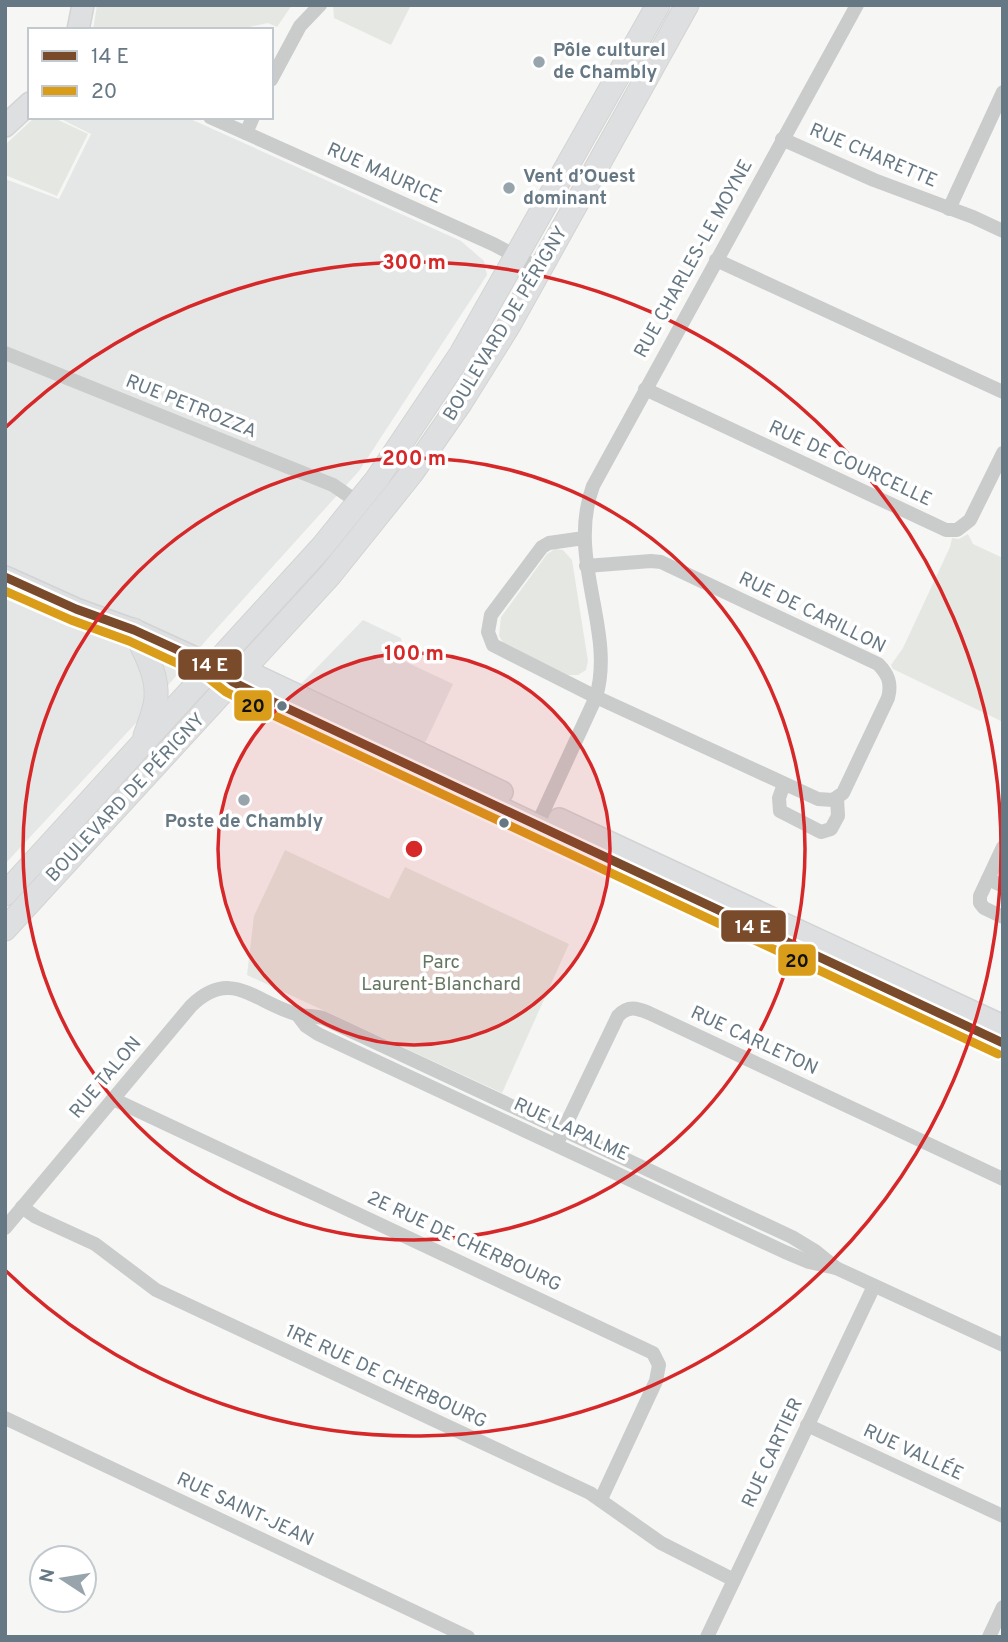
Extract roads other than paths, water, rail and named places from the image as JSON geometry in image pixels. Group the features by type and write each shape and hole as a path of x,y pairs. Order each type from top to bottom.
{"main road":[{"path":"78,28 83,5"},
{"name":"BOULEVARD DE PÉRIGNY","path":"5,894 359,503 452,370 658,5"},
{"name":"BOULEVARD DE PÉRIGNY","path":"5,929 351,551 418,465 490,357 687,5"},
{"path":"5,126 28,105"},
{"path":"5,577 68,606 134,629 238,676 540,818 1003,1043"},
{"path":"134,629 155,682 156,697 144,740"},
{"path":"540,818 1003,1026"}],"street":[{"path":"273,76 300,26 320,5"},
{"name":"RUE CHARLES-LE MOYNE","path":"540,818 596,697 599,685 600,654 584,538 585,510 593,485 857,5"},
{"name":"RUE CHARETTE","path":"949,209 1003,92"},
{"name":"RUE MAURICE","path":"214,119 540,269"},
{"path":"246,133 252,119"},
{"name":"RUE CHARETTE","path":"782,139 874,180 1003,231"},
{"path":"716,260 1003,392"},
{"name":"RUE PETROZZA","path":"5,353 333,485 359,503"},
{"name":"RUE DE COURCELLE","path":"645,389 946,530 957,530 970,520 1003,453"},
{"path":"584,538 549,543 542,547 495,609 488,632 493,645 596,697 821,801 837,798"},
{"name":"RUE DE CARILLON","path":"586,566 661,562 878,664 888,676 888,698 846,788 837,798 839,812 829,831 821,832 780,811 779,798 784,784"},
{"path":"1003,847 980,896 980,903 984,908 1003,917"},
{"path":"988,879 1003,886"},
{"name":"RUE TALON","path":"5,1228 200,997 224,987 240,989 254,995"},
{"name":"RUE LAPALME","path":"254,995 296,1014 323,1018 564,1130 802,1243 836,1268"},
{"name":"RUE CARLETON","path":"556,1145 618,1016 632,1007 1003,1179"},
{"name":"RUE LAPALME","path":"296,1014 317,1034 797,1258 836,1268 1003,1345"},
{"name":"2E RUE DE CHERBOURG","path":"113,1099 653,1353 659,1365 656,1381 601,1499"},
{"name":"1RE RUE DE CHERBOURG","path":"22,1207 95,1244 168,1296 601,1499 661,1543 734,1580"},
{"name":"RUE CARTIER","path":"707,1637 874,1286"},
{"name":"RUE SAINT-JEAN","path":"5,1418 468,1637"},
{"name":"RUE VALLÉE","path":"807,1425 1003,1516"},
{"path":"989,1637 1003,1607"}],"place":[{"name":"Pôle culturel de Chambly","path":"539,62"},
{"name":"Vent d’Ouest dominant","path":"509,188"},
{"name":"Poste de Chambly","path":"244,800"}],"park label":[{"name":"Parc Laurent-Blanchard","path":"441,974"}]}
